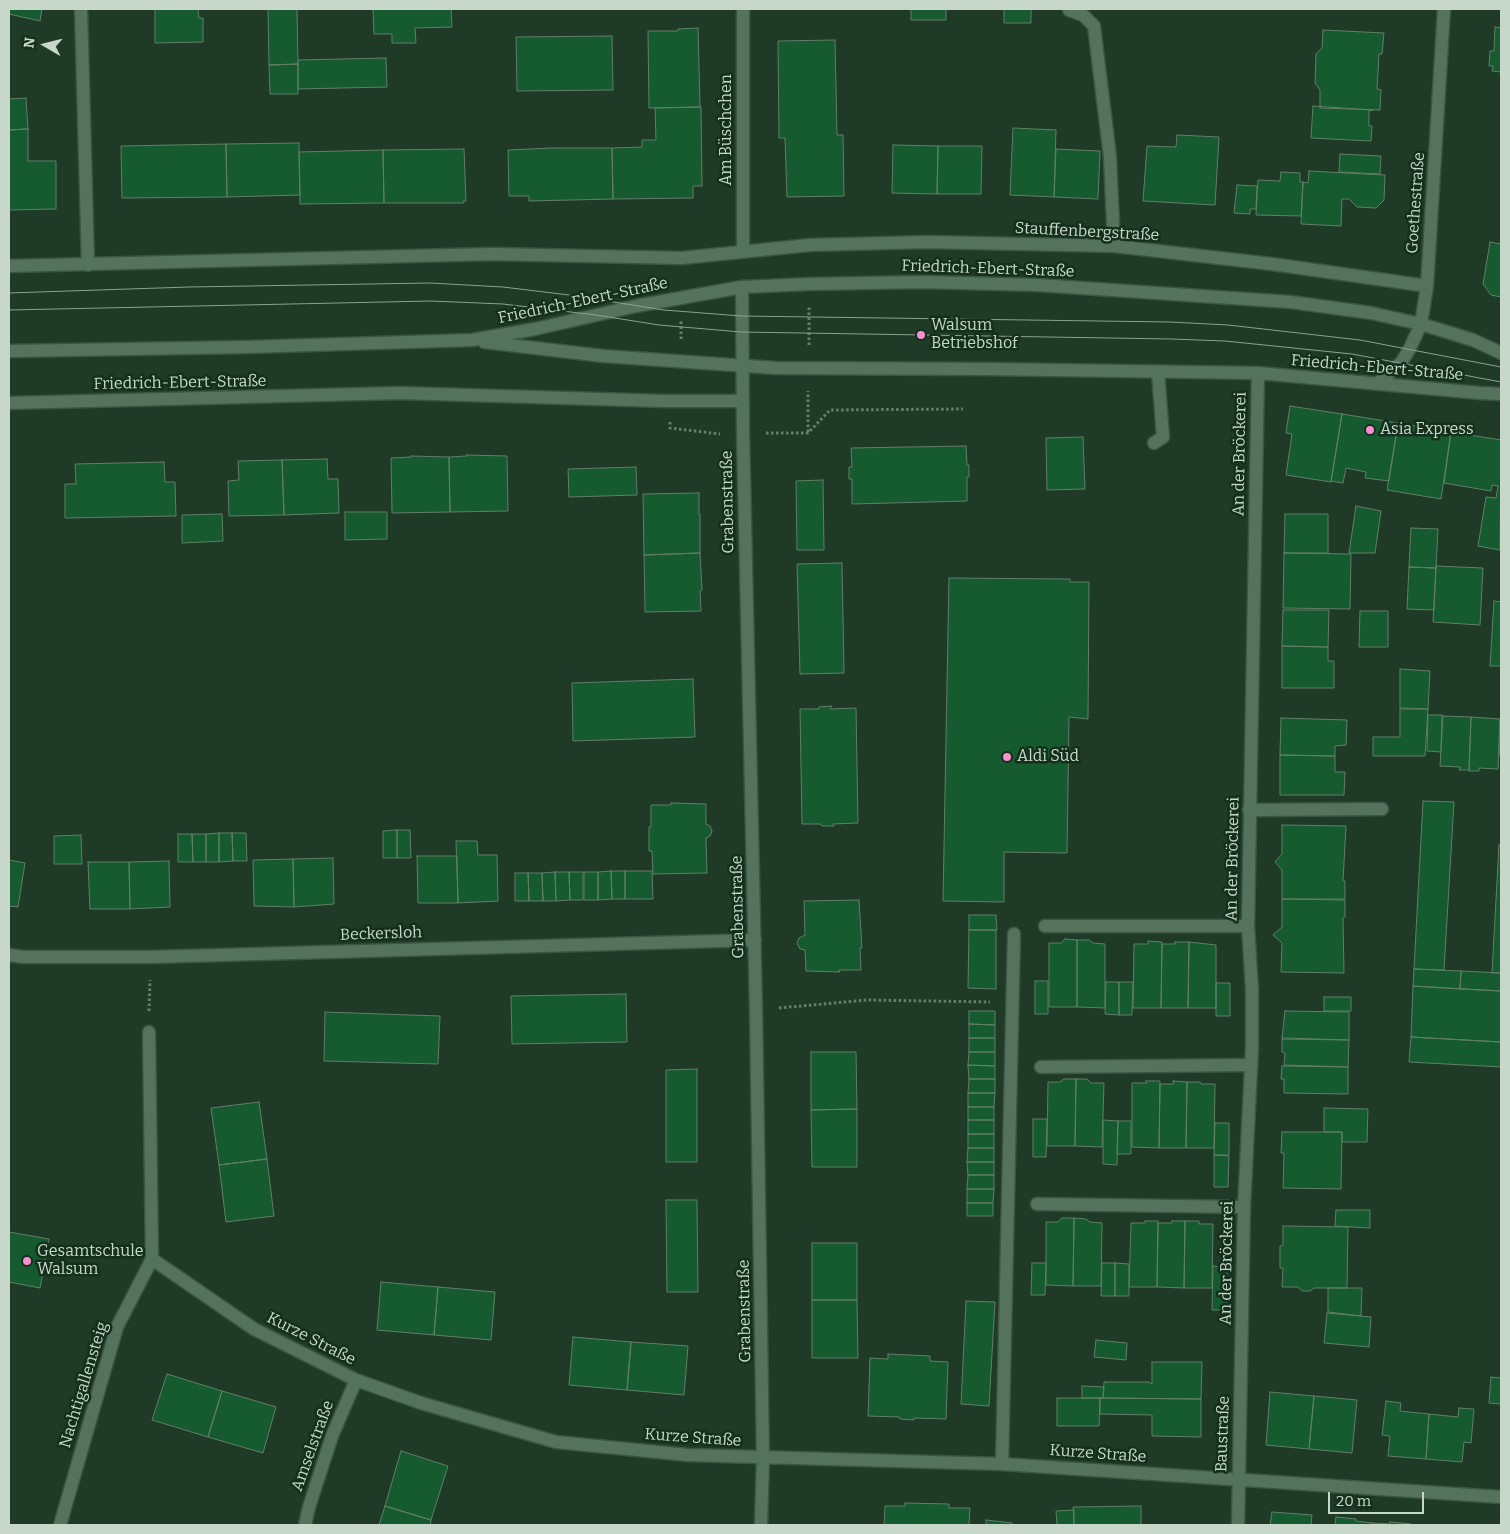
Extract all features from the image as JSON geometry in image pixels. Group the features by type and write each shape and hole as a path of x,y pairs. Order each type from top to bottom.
{"street":[{"path":"81,9 88,265"},
{"name":"Am Büschchen","path":"743,9 743,251"},
{"name":"Goethestraße","path":"1378,384 1401,363 1421,324 1427,286 1444,9"},
{"path":"1069,10 1083,15 1094,26 1110,157 1114,246"},
{"name":"Stauffenbergstraße","path":"9,266 492,254 682,258 810,245 918,242 1114,246 1262,263 1427,286"},
{"name":"Friedrich-Ebert-Straße","path":"9,351 248,347 472,340 535,329 636,306 742,287 922,282 1037,285 1182,293 1291,302 1371,313 1421,324 1472,340 1501,353"},
{"name":"Grabenstraße","path":"742,287 742,401 755,940 763,1459 761,1525"},
{"name":"Friedrich-Ebert-Straße","path":"472,340 604,356 742,366 808,369 987,368 1258,373 1501,394"},
{"path":"1154,443 1163,436 1158,372"},
{"name":"An der Bröckerei","path":"1242,1344 1244,1207 1252,1065 1252,990 1248,926 1249,810 1258,373"},
{"name":"Friedrich-Ebert-Straße","path":"9,403 400,393 664,401 742,401"},
{"path":"1249,810 1382,809"},
{"path":"1045,926 1248,926"},
{"path":"1002,1464 1014,934"},
{"name":"Beckersloh","path":"9,955 150,957 755,940"},
{"path":"149,1032 152,1259"},
{"path":"1041,1067 1252,1065"},
{"path":"1037,1204 1244,1207"},
{"name":"Kurze Straße","path":"152,1259 254,1329 356,1380 421,1403 556,1442 688,1456 1002,1464 1501,1496"},
{"name":"Nachtigallensteig","path":"60,1525 117,1327 152,1259"},
{"name":"Baustraße","path":"1238,1525 1242,1344"},
{"name":"Amselstraße","path":"305,1525 332,1436 356,1380"}],"path":[{"path":"808,433 810,284"},
{"path":"149,1032 150,957"},
{"path":"756,1010 867,1000 1012,1003"}],"building":[{"path":"9,9 42,9 40,21 9,14"},
{"path":"155,9 198,9 199,18 203,18 203,42 155,43"},
{"path":"268,9 297,9 298,64 269,65"},
{"path":"373,9 451,9 452,27 415,28 416,43 392,43 392,34 374,34"},
{"path":"911,9 946,9 946,20 911,20"},
{"path":"1004,9 1031,9 1031,23 1004,23"},
{"path":"1495,27 1501,28 1501,72 1492,71 1493,66 1489,66 1490,51 1494,51"},
{"path":"698,28 700,107 649,108 648,31 678,31 678,29"},
{"path":"1323,30 1384,33 1382,54 1379,54 1377,89 1381,90 1380,110 1320,108 1320,90 1315,83 1316,54 1322,48"},
{"path":"612,36 613,90 517,91 516,37"},
{"path":"835,40 837,135 843,135 844,196 787,197 785,138 779,138 778,41"},
{"path":"386,58 387,87 298,89 298,60"},
{"path":"298,64 298,94 270,94 269,65"},
{"path":"26,98 28,129 9,130 9,99"},
{"path":"1313,106 1373,110 1369,111 1369,126 1372,126 1371,141 1311,138"},
{"path":"701,107 702,186 693,186 693,198 613,199 612,148 642,147 642,140 656,140 655,108"},
{"path":"1013,128 1056,130 1054,197 1010,195"},
{"path":"28,129 28,161 56,161 56,209 9,210 9,130"},
{"path":"1177,135 1219,137 1215,205 1143,201 1147,146 1176,147"},
{"path":"299,143 300,195 227,197 226,144"},
{"path":"226,144 227,197 122,198 121,146"},
{"path":"893,145 938,146 937,194 892,193"},
{"path":"938,146 982,146 981,194 937,194"},
{"path":"612,148 613,199 529,201 529,196 509,196 508,150"},
{"path":"464,149 466,201 463,201 464,203 384,203 383,150"},
{"path":"1056,149 1100,151 1098,199 1054,197"},
{"path":"383,150 384,203 300,204 299,152"},
{"path":"1340,154 1381,156 1380,174 1339,172"},
{"path":"1309,171 1385,175 1384,200 1376,208 1357,207 1349,199 1342,199 1341,226 1301,224 1303,182 1308,183"},
{"path":"1281,172 1300,173 1300,182 1303,182 1301,216 1256,215 1258,180 1280,181"},
{"path":"1237,185 1257,186 1256,209 1250,209 1250,214 1234,213"},
{"path":"1490,242 1501,244 1501,297 1491,295 1483,284"},
{"path":"1290,406 1342,414 1331,482 1286,475 1292,434 1286,433"},
{"path":"1342,414 1398,423 1389,481 1365,478 1366,472 1346,468 1343,483 1331,481"},
{"path":"1398,423 1451,432 1441,499 1387,490"},
{"path":"1451,432 1501,440 1500,550 1478,546 1486,497 1496,498 1498,486 1492,485 1491,491 1444,483"},
{"path":"1083,437 1085,489 1047,490 1046,438"},
{"path":"966,446 967,465 969,465 967,501 852,504 852,479 849,479 849,467 852,467 851,448"},
{"path":"467,455 507,456 508,511 450,512 449,457"},
{"path":"411,456 449,457 450,512 392,513 391,458"},
{"path":"327,459 328,479 338,479 339,513 284,515 282,460"},
{"path":"282,460 284,515 229,516 228,481 239,480 238,461"},
{"path":"164,462 165,482 175,482 176,516 65,518 65,484 76,484 75,464"},
{"path":"636,467 637,495 569,497 568,469"},
{"path":"823,480 824,550 797,550 796,481"},
{"path":"699,493 700,553 644,555 643,494"},
{"path":"1356,506 1381,511 1375,553 1349,553"},
{"path":"345,512 387,512 387,539 345,540"},
{"path":"222,514 223,541 182,543 182,515"},
{"path":"1285,514 1328,514 1328,553 1284,553"},
{"path":"1411,528 1438,529 1436,568 1409,567"},
{"path":"700,553 701,611 645,612 644,555"},
{"path":"1284,553 1351,554 1350,609 1283,608"},
{"path":"842,563 844,673 800,674 797,564"},
{"path":"1436,566 1483,568 1480,625 1433,622"},
{"path":"1409,567 1436,568 1434,610 1407,609"},
{"name":"Aldi Süd","path":"949,578 1070,579 1070,582 1089,582 1088,719 1069,717 1067,853 1004,852 1004,902 943,901"},
{"path":"1494,601 1501,602 1501,666 1490,666"},
{"path":"1283,610 1329,610 1328,647 1282,646"},
{"path":"1360,611 1388,611 1388,647 1359,647"},
{"path":"1282,646 1328,647 1328,661 1334,661 1334,688 1282,688"},
{"path":"1400,669 1430,671 1428,709 1400,708"},
{"path":"693,679 695,737 573,741 572,683"},
{"path":"831,706 831,709 856,708 858,823 833,824 834,826 802,824 800,709 819,709 819,707"},
{"path":"1400,709 1428,709 1425,756 1373,756 1373,737 1400,737"},
{"path":"1428,715 1442,715 1441,752 1427,751"},
{"path":"1443,716 1471,717 1469,770 1459,770 1460,767 1440,766"},
{"path":"1471,717 1500,719 1498,769 1479,768 1479,771 1469,771"},
{"path":"1281,718 1347,720 1346,745 1335,746 1335,756 1280,755"},
{"path":"1500,719 1501,755 1499,755"},
{"path":"1280,755 1335,756 1335,772 1345,772 1344,795 1280,795"},
{"path":"1423,801 1454,802 1444,970 1414,969"},
{"path":"671,803 706,804 706,824 710,826 712,831 710,836 706,838 707,873 653,874 652,851 649,851 651,805 671,805"},
{"path":"1282,825 1346,826 1343,881 1345,881 1345,899 1282,899 1282,870 1275,862 1282,854"},
{"path":"397,830 397,858 383,858 383,831"},
{"path":"397,830 410,830 411,858 397,858"},
{"path":"219,833 219,862 206,862 206,834"},
{"path":"219,833 232,833 233,861 219,862"},
{"path":"232,833 246,833 247,861 233,861"},
{"path":"178,834 192,834 193,862 178,862"},
{"path":"192,834 206,834 206,862 193,862"},
{"path":"81,835 82,864 54,864 54,836"},
{"path":"456,841 477,841 478,855 497,855 498,901 458,903"},
{"path":"1499,845 1501,845 1501,973 1492,973"},
{"path":"417,856 457,856 458,903 418,903"},
{"path":"333,858 334,904 294,907 293,859"},
{"path":"293,859 294,907 254,906 253,860"},
{"path":"9,860 25,863 18,907 9,906"},
{"path":"169,861 170,907 130,909 129,862"},
{"path":"88,862 129,862 130,909 90,909"},
{"path":"611,871 612,899 598,900 598,872"},
{"path":"611,871 625,871 625,899 612,899"},
{"path":"625,871 652,871 653,899 625,899"},
{"path":"555,872 569,872 570,900 556,901"},
{"path":"555,872 556,901 543,901 542,873"},
{"path":"569,872 583,872 583,900 570,900"},
{"path":"584,872 598,872 598,900 584,900"},
{"path":"515,873 528,873 529,901 515,901"},
{"path":"528,873 542,873 543,901 529,901"},
{"path":"1282,899 1345,900 1345,917 1343,918 1344,973 1281,972 1282,943 1273,935 1282,927"},
{"path":"859,900 862,948 860,948 861,970 839,970 840,972 806,971 805,950 800,949 797,943 799,938 805,935 804,901"},
{"path":"969,915 996,915 997,930 969,930"},
{"path":"969,930 996,930 996,989 968,988"},
{"path":"1065,939 1077,940 1077,1007 1049,1007 1049,943 1061,943"},
{"path":"1077,940 1089,940 1093,943 1105,944 1105,1008 1077,1007"},
{"path":"1148,941 1162,942 1161,1008 1133,1008 1134,944 1148,944"},
{"path":"1175,942 1189,942 1188,1008 1161,1008 1162,944 1175,944"},
{"path":"1189,942 1216,945 1216,1008 1188,1008"},
{"path":"1414,969 1461,971 1460,989 1413,986"},
{"path":"1461,971 1501,973 1501,991 1460,989"},
{"path":"1035,981 1048,981 1048,1014 1035,1014"},
{"path":"1106,982 1119,982 1119,1015 1105,1014"},
{"path":"1119,982 1133,982 1132,1015 1119,1015"},
{"path":"1216,983 1230,983 1230,1016 1216,1016"},
{"path":"1413,986 1501,991 1501,1042 1411,1037"},
{"path":"626,994 627,1042 512,1044 511,996"},
{"path":"1324,997 1351,997 1351,1011 1324,1011"},
{"path":"969,1011 995,1011 995,1025 969,1024"},
{"path":"1285,1011 1349,1012 1349,1040 1282,1038"},
{"path":"325,1012 440,1016 438,1064 324,1061"},
{"path":"969,1024 995,1025 995,1038 969,1038"},
{"path":"1411,1037 1501,1042 1501,1067 1409,1062"},
{"path":"969,1038 995,1038 995,1052 969,1052"},
{"path":"1282,1039 1349,1040 1348,1067 1284,1065 1285,1053 1282,1052"},
{"path":"811,1052 856,1052 857,1109 811,1110"},
{"path":"969,1052 995,1052 995,1066 968,1065"},
{"path":"968,1065 995,1066 995,1079 969,1079"},
{"path":"1282,1066 1348,1067 1348,1094 1284,1093 1284,1079 1281,1079"},
{"path":"697,1069 697,1162 666,1162 666,1070"},
{"path":"969,1079 995,1079 995,1093 968,1093"},
{"path":"1064,1079 1076,1079 1075,1146 1047,1146 1048,1082 1060,1082"},
{"path":"1076,1079 1087,1079 1091,1083 1104,1083 1102,1147 1075,1146"},
{"path":"1146,1081 1160,1081 1159,1148 1132,1147 1132,1083 1147,1083"},
{"path":"1173,1081 1187,1082 1186,1148 1159,1148 1160,1084 1174,1084"},
{"path":"1187,1082 1215,1084 1214,1148 1186,1148"},
{"path":"968,1093 995,1093 994,1107 968,1107"},
{"path":"259,1102 267,1159 219,1165 211,1108"},
{"path":"968,1107 994,1107 994,1120 968,1120"},
{"path":"1324,1108 1368,1109 1367,1142 1342,1142 1342,1132 1324,1132"},
{"path":"857,1109 857,1167 812,1167 811,1110"},
{"path":"1033,1119 1047,1119 1046,1157 1033,1157"},
{"path":"968,1120 994,1120 994,1134 968,1134"},
{"path":"1103,1120 1118,1121 1117,1165 1103,1164"},
{"path":"1118,1121 1131,1121 1131,1154 1117,1154"},
{"path":"1215,1123 1229,1123 1229,1155 1214,1155"},
{"path":"1282,1132 1342,1132 1341,1189 1283,1188 1284,1153 1281,1153"},
{"path":"968,1134 994,1134 994,1148 968,1148"},
{"path":"968,1148 994,1148 994,1162 967,1162"},
{"path":"1214,1155 1229,1156 1228,1187 1214,1187"},
{"path":"267,1159 274,1216 226,1222 219,1165"},
{"path":"967,1162 994,1162 994,1175 968,1175"},
{"path":"968,1175 994,1175 994,1189 967,1189"},
{"path":"967,1189 994,1189 993,1203 967,1203"},
{"path":"666,1200 697,1200 698,1292 667,1292"},
{"path":"967,1203 993,1203 993,1216 967,1216"},
{"path":"1336,1210 1370,1210 1370,1228 1335,1226"},
{"path":"1062,1218 1074,1218 1073,1286 1046,1285 1046,1222 1058,1222"},
{"path":"1074,1218 1102,1223 1101,1286 1073,1286"},
{"path":"1145,1221 1158,1221 1157,1287 1129,1287 1131,1223 1145,1223"},
{"path":"1172,1221 1185,1221 1184,1288 1157,1287 1158,1223 1172,1223"},
{"path":"1185,1221 1213,1224 1212,1288 1184,1288"},
{"path":"1283,1226 1348,1227 1347,1288 1314,1288 1310,1291 1302,1291 1298,1287 1282,1287 1283,1268 1280,1268 1280,1246 1283,1245"},
{"name":"Gesamtschule Walsum","path":"9,1232 49,1239 40,1288 9,1282"},
{"path":"812,1243 857,1243 857,1300 812,1300"},
{"path":"1032,1263 1046,1263 1045,1295 1031,1295"},
{"path":"1102,1263 1115,1263 1115,1296 1101,1296"},
{"path":"1115,1263 1129,1264 1129,1296 1115,1296"},
{"path":"1213,1266 1227,1267 1227,1310 1212,1310"},
{"path":"381,1282 438,1287 434,1335 377,1330"},
{"path":"438,1287 495,1292 491,1340 434,1335"},
{"path":"1328,1288 1362,1288 1361,1316 1328,1312"},
{"path":"812,1300 857,1300 858,1358 812,1358"},
{"path":"966,1301 995,1302 989,1406 961,1404"},
{"path":"1327,1313 1371,1317 1369,1347 1324,1343"},
{"path":"573,1337 631,1342 627,1390 569,1385"},
{"path":"1096,1340 1127,1343 1126,1360 1094,1357"},
{"path":"631,1342 688,1346 684,1395 627,1390"},
{"path":"888,1354 930,1356 930,1361 948,1362 946,1419 914,1418 914,1420 900,1419 899,1417 868,1416 870,1358 888,1359"},
{"path":"1152,1362 1202,1362 1201,1399 1103,1398 1104,1382 1149,1382 1152,1384"},
{"path":"167,1374 222,1391 208,1437 152,1420"},
{"path":"1491,1377 1501,1378 1501,1404 1489,1403"},
{"path":"1082,1386 1104,1387 1103,1398 1082,1398"},
{"path":"222,1391 276,1407 263,1453 208,1437"},
{"path":"1270,1392 1314,1396 1309,1449 1266,1445"},
{"path":"1314,1396 1357,1400 1352,1453 1309,1449"},
{"path":"1057,1398 1100,1398 1099,1426 1057,1426"},
{"path":"1100,1398 1201,1399 1201,1437 1152,1436 1152,1415 1100,1414"},
{"path":"1386,1401 1401,1403 1400,1411 1429,1414 1426,1459 1388,1456 1390,1436 1382,1435"},
{"path":"1459,1408 1474,1409 1471,1443 1464,1442 1462,1462 1426,1459 1429,1414 1458,1417"},
{"path":"401,1451 448,1466 431,1520 385,1506"},
{"path":"905,1503 949,1504 949,1508 970,1508 969,1525 884,1525 885,1506 905,1506"},
{"path":"385,1506 431,1520 430,1525 379,1525"},
{"path":"1141,1506 1141,1525 1074,1525 1073,1507"},
{"path":"1074,1510 1074,1525 1057,1525 1056,1511"},
{"path":"1272,1512 1312,1515 1311,1525 1270,1525"},
{"path":"1336,1517 1356,1519 1356,1521 1373,1523 1373,1525 1335,1525"},
{"path":"986,1520 1012,1523 1012,1525 986,1525"},
{"path":"1390,1522 1411,1524 1373,1525 1373,1523 1389,1524"}],"tram line":[{"path":"9,293 189,287 430,283 503,287 664,310 741,316 1170,322 1228,325 1360,340 1501,367"},
{"path":"9,310 431,301 503,304 596,315 659,325 741,332 1225,341 1352,354 1501,382"}],"place":[{"name":"Walsum Betriebshof","path":"921,335"},
{"name":"Asia Express","path":"1370,430"},
{"name":"Aldi Süd","path":"1007,757"},
{"name":"Gesamtschule Walsum","path":"27,1261"}]}
